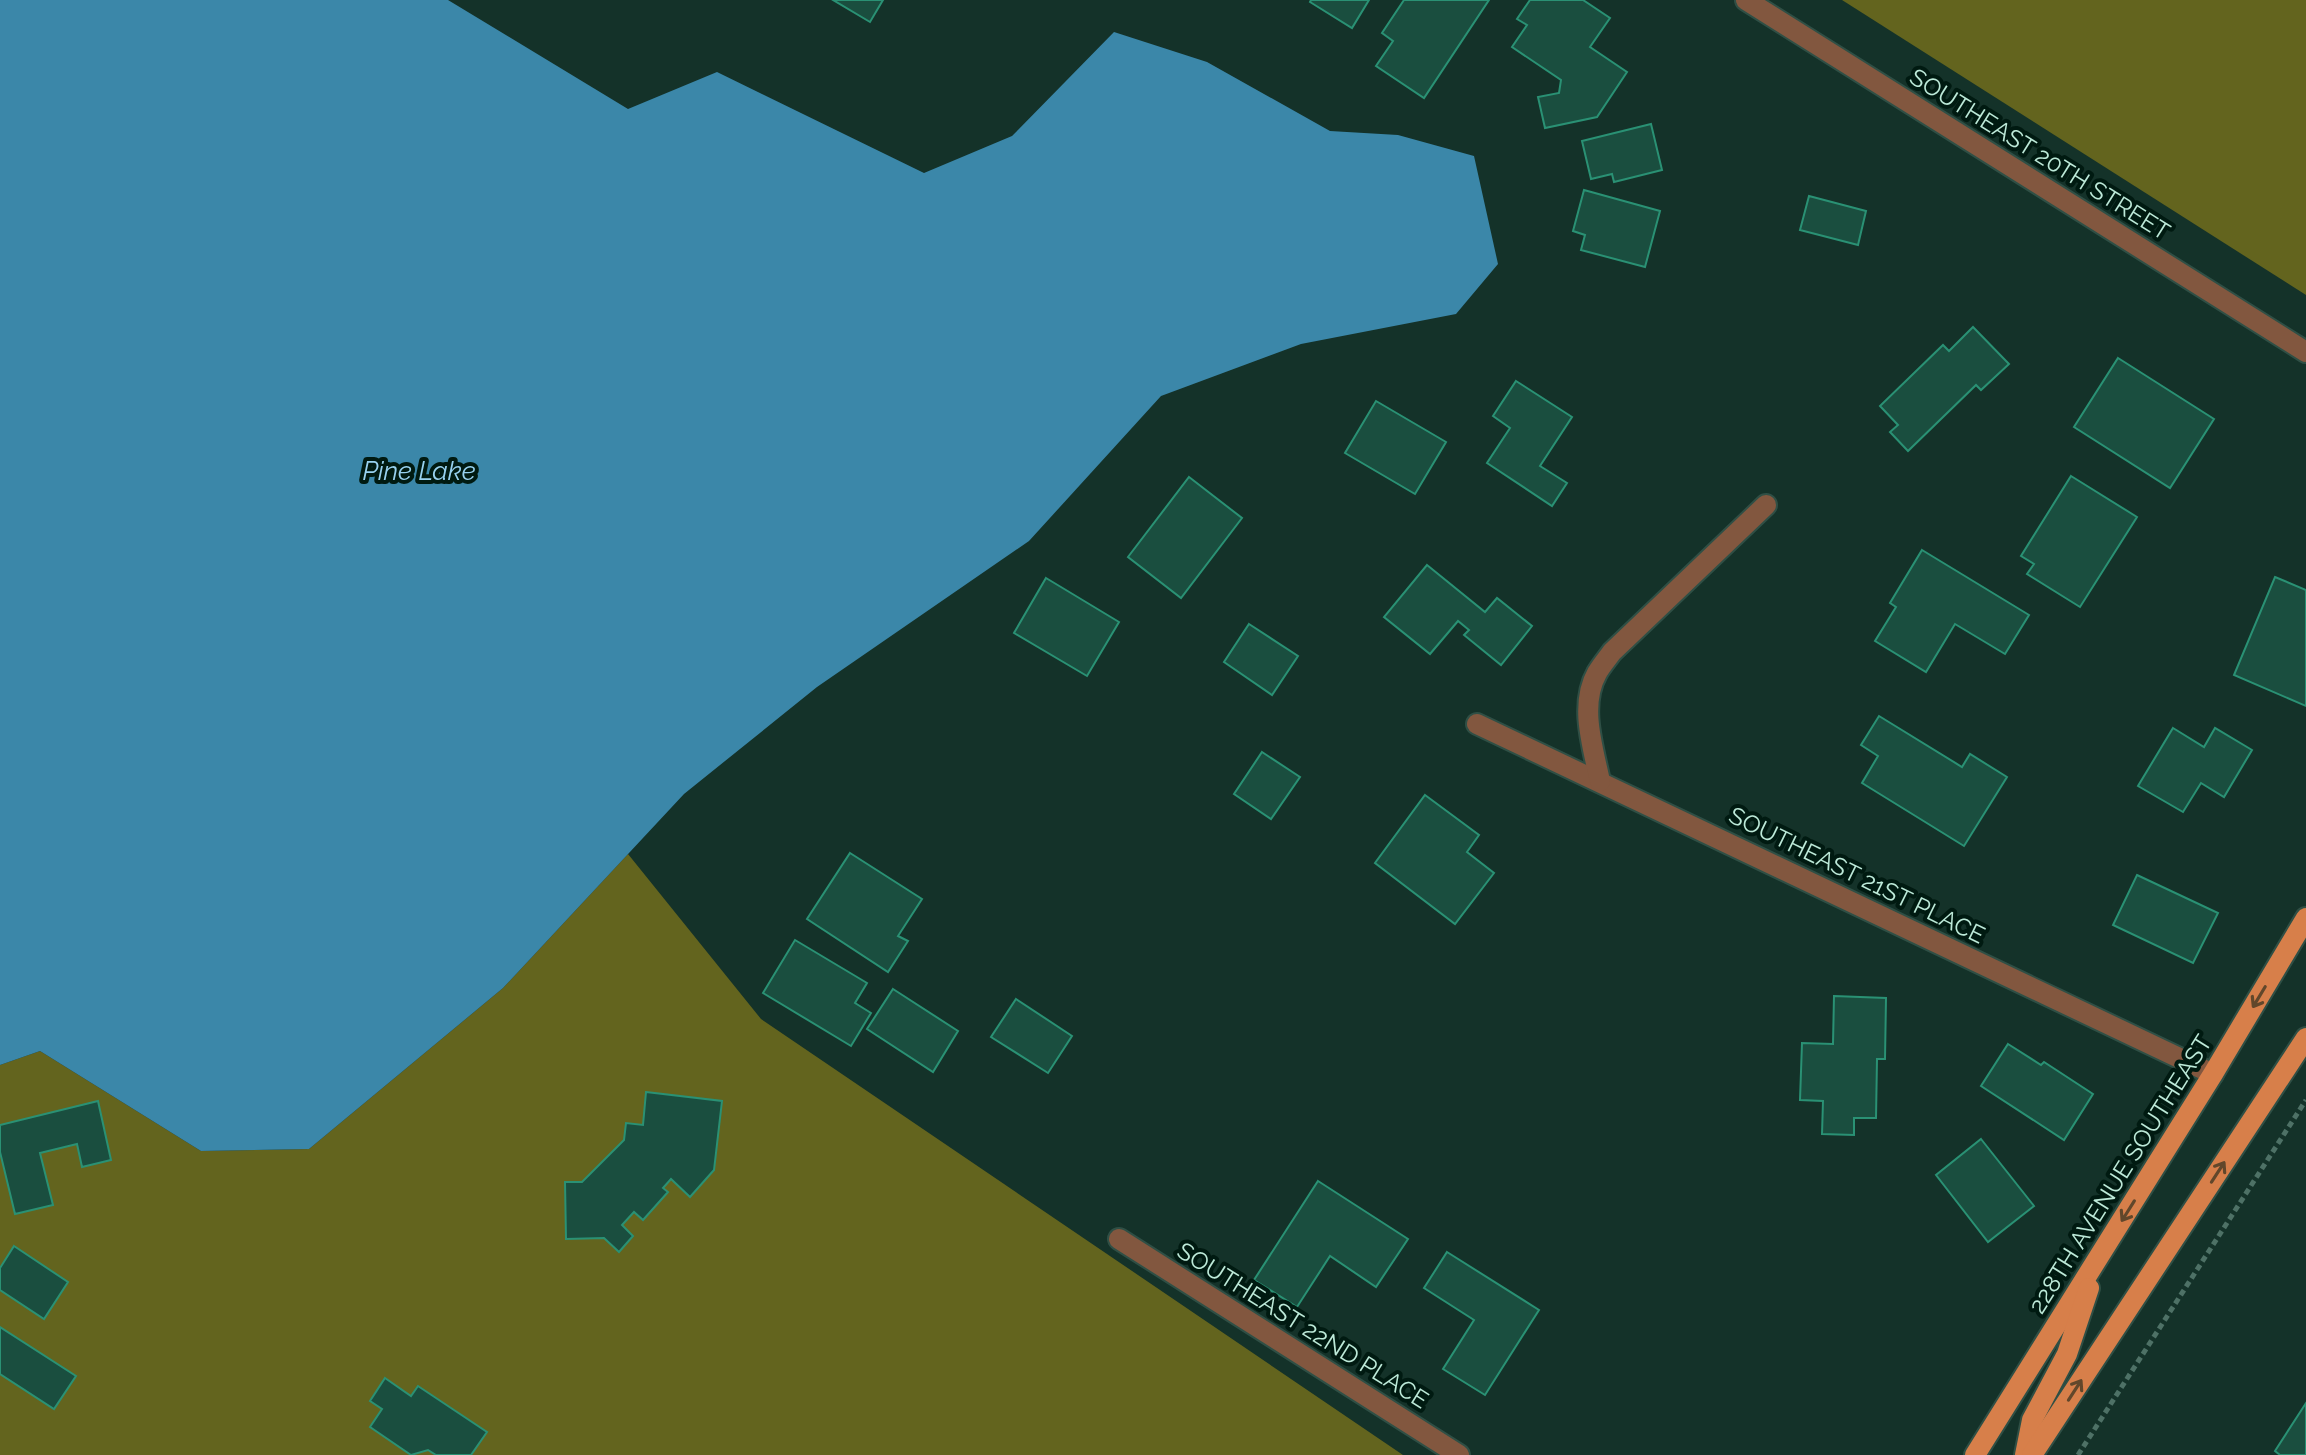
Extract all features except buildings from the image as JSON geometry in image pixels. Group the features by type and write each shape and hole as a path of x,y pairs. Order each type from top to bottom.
{"main road":[{"name":"228TH AVENUE SOUTHEAST","path":"1975,1455 2304,928"},
{"path":"2032,1455 2306,1038"},
{"path":"2025,1455 2032,1420 2067,1354 2101,1254"}],"street":[{"name":"SOUTHEAST 20TH STREET","path":"1746,0 2306,352"},
{"path":"1600,781 1590,732 1589,696 1596,674 1612,652 1766,505"},
{"name":"SOUTHEAST 21ST PLACE","path":"1477,724 2213,1074"},
{"name":"SOUTHEAST 22ND PLACE","path":"1119,1239 1459,1455"}],"path":[{"path":"2078,1455 2306,1100"}],"shaded area":[{"path":"1842,0 2306,0 2306,295"},
{"path":"628,854 761,1019 1403,1455 0,1455 0,1065 40,1051 201,1151 309,1149 503,988"}],"water":[{"name":"Pine Lake","path":"0,0 448,0 628,109 717,72 924,173 1012,136 1114,32 1207,62 1330,131 1398,135 1474,156 1498,264 1456,314 1301,344 1161,396 1029,541 817,687 684,794 503,988 309,1149 201,1151 40,1051 0,1065"}]}
